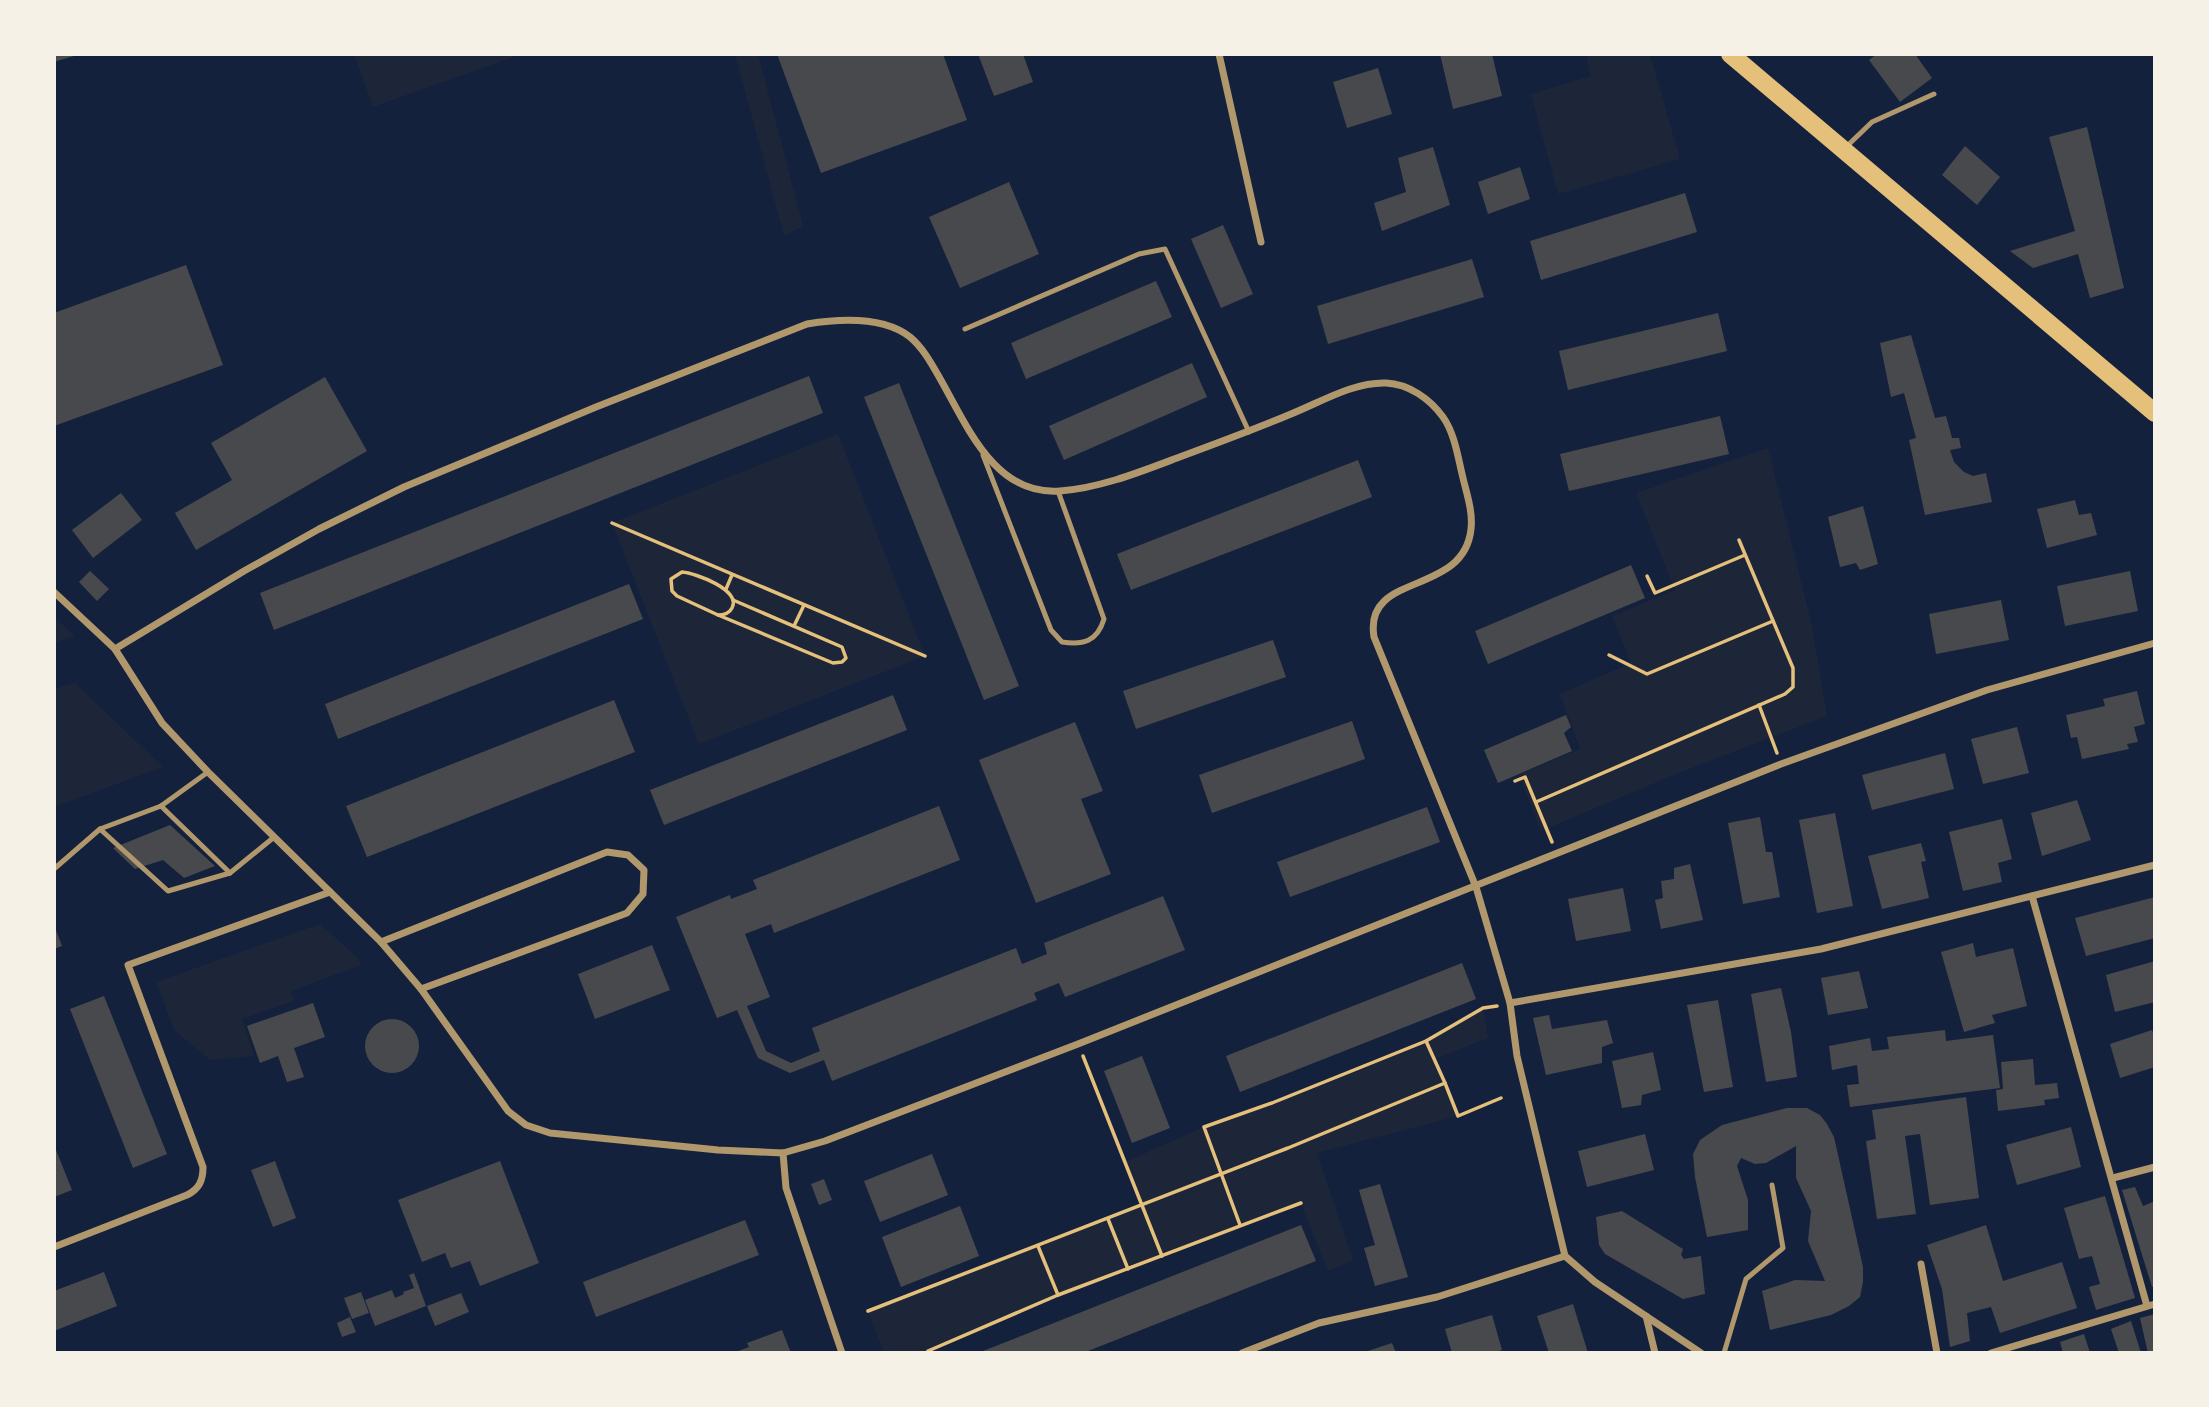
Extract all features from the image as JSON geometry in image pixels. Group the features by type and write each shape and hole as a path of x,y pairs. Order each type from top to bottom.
{"main road":[{"path":"1730,54 2155,413"}],"street":[{"path":"1219,54 1261,242"},
{"path":"115,649 265,559 404,487 608,402 807,324 840,321 882,324 909,336 930,360 982,452 997,468 1013,481 1027,487 1058,491 1077,489 1146,470 1249,432 1358,386 1388,383 1412,390 1433,405 1445,419 1453,438 1471,513 1471,532 1455,562 1443,573 1392,594 1382,603 1374,613 1374,637 1476,887 1510,1003 1517,1056 1565,1256 1595,1282 1701,1353"},
{"path":"54,592 115,649 162,723 273,838 381,942 421,989 497,1099 526,1125 550,1133 718,1150 783,1153 825,1140 1078,1044 1781,764 1987,690 2155,643"},
{"path":"381,942 607,852 628,855 644,870 643,894 627,913 421,989"},
{"path":"1510,1003 1821,949 2155,865"},
{"path":"54,1247 187,1195 200,1185 203,1178 203,1167 128,965 330,892"},
{"path":"1992,1353 2151,1305 2032,896"},
{"path":"783,1153 786,1188 842,1353"},
{"path":"2113,1178 2155,1167"},
{"path":"1242,1353 1319,1323 1437,1297 1565,1256"},
{"path":"1921,1264 1937,1353"},
{"path":"1645,1315 1655,1353"}],"lane":[{"path":"1844,150 1872,122 1934,94"},
{"path":"965,329 1139,254 1165,249 1249,432"},
{"path":"982,452 1051,630 1056,639 1079,644 1092,639 1101,630 1104,619 1058,491"},
{"path":"54,869 100,829 161,806 208,772"},
{"path":"161,806 230,873"},
{"path":"100,829 168,891 230,873 273,838"},
{"path":"1724,1353 1746,1279 1783,1248 1772,1185"}],"path":[{"path":"612,523 925,656"},
{"path":"1536,803 1785,694 1793,687 1793,668 1739,540"},
{"path":"1647,576 1655,593 1745,555"},
{"path":"682,572 690,573 726,589 733,600 842,647 846,658 842,662 833,663 718,615 677,596 672,591 671,579 682,572"},
{"path":"726,589 733,574"},
{"path":"718,615 731,609 733,600"},
{"path":"794,626 804,605"},
{"path":"1609,655 1647,674 1773,621"},
{"path":"1759,705 1781,764"},
{"path":"1515,781 1525,777 1556,855"},
{"path":"1240,1225 1204,1127 1272,1103 1426,1041 1483,1008 1510,1003"},
{"path":"1426,1041 1458,1116 1501,1098"},
{"path":"1078,1044 1161,1256"},
{"path":"868,1311 1222,1174 1445,1083"},
{"path":"929,1353 928,1351 1058,1295 1301,1203"},
{"path":"1108,1219 1128,1269"},
{"path":"1038,1246 1058,1295"}],"shaded area":[{"path":"354,54 522,54 373,107"},
{"path":"735,54 758,54 803,226 784,236"},
{"path":"1586,54 1650,54 1680,159 1558,194 1531,94 1591,76"},
{"path":"838,434 925,656 699,744 612,523"},
{"path":"1768,448 1812,626 1827,716 1676,774 1541,831 1519,775 1580,749 1560,694 1631,663 1612,616 1675,590 1636,493"},
{"path":"54,617 75,636 54,643"},
{"path":"75,683 163,767 54,807 54,689"},
{"path":"320,924 357,957 361,965 291,991 294,1001 242,1019 254,1056 210,1060 174,1030 156,982"},
{"path":"1483,1008 1488,1038 1435,1059 1458,1116 1317,1153 1353,1260 1328,1271 1301,1204 1058,1295 928,1351 929,1353 884,1353 868,1311 1141,1205 1125,1162 1204,1127 1272,1103 1426,1041"}],"building":[{"path":"54,54 77,54 77,55 54,62"},
{"path":"777,54 943,54 967,120 821,173"},
{"path":"978,54 1023,54 1033,82 994,96"},
{"path":"1440,54 1492,54 1502,96 1453,109"},
{"path":"1877,54 1915,54 1932,78 1900,102 1869,60"},
{"path":"1378,68 1392,114 1347,128 1333,82"},
{"path":"2087,127 2124,288 2090,298 2078,254 2033,268 2010,251 2075,231 2049,137"},
{"path":"1965,146 2000,177 1977,205 1942,175"},
{"path":"1433,147 1450,205 1382,231 1374,203 1406,192 1398,158"},
{"path":"1520,167 1530,199 1488,214 1478,182"},
{"path":"1009,182 1039,254 960,288 929,217"},
{"path":"1685,193 1697,232 1541,280 1530,241"},
{"path":"1223,225 1253,294 1221,308 1191,239"},
{"path":"1472,259 1484,297 1328,344 1317,306"},
{"path":"186,265 223,365 54,426 54,313"},
{"path":"1156,281 1172,317 1026,379 1011,343"},
{"path":"1718,313 1727,351 1568,390 1559,351"},
{"path":"1911,335 1935,418 1946,416 1952,438 1959,438 1961,448 1950,450 1954,462 1964,472 1973,476 1986,473 1992,502 1925,515 1909,440 1916,438 1904,393 1891,397 1880,343"},
{"path":"1192,363 1207,397 1064,460 1049,426"},
{"path":"809,376 823,413 274,630 260,593"},
{"path":"325,377 367,451 196,550 175,513 232,480 211,443"},
{"path":"899,383 1019,686 984,700 864,397"},
{"path":"1720,416 1729,454 1569,491 1560,454"},
{"path":"1358,460 1372,497 1131,590 1117,554"},
{"path":"121,493 142,520 93,558 72,530"},
{"path":"2075,500 2079,515 2091,513 2097,535 2047,548 2037,509"},
{"path":"1863,506 1878,564 1860,570 1856,563 1840,567 1828,517"},
{"path":"1631,565 1645,598 1488,664 1475,631"},
{"path":"90,571 109,589 97,601 79,582"},
{"path":"2130,571 2138,611 2065,626 2057,586"},
{"path":"629,584 643,619 338,739 325,704"},
{"path":"2001,600 2009,640 1936,654 1929,614"},
{"path":"1273,640 1286,677 1136,729 1123,691"},
{"path":"2137,691 2145,724 2134,727 2138,742 2127,744 2129,749 2082,759 2077,737 2071,738 2066,715 2105,706 2103,699"},
{"path":"893,695 907,730 664,825 650,790"},
{"path":"614,700 635,752 367,857 346,806"},
{"path":"1566,715 1571,727 1564,733 1572,751 1498,783 1484,750"},
{"path":"1352,721 1365,759 1212,813 1199,775"},
{"path":"1075,722 1103,791 1081,799 1111,874 1036,903 979,760"},
{"path":"2017,727 2029,773 1983,784 1971,739"},
{"path":"1945,753 1954,789 1872,810 1862,775"},
{"path":"2077,800 2091,840 2042,856 2031,813"},
{"path":"939,806 960,860 774,933 771,924 745,934 770,997 747,1006 766,1051 791,1063 820,1051 812,1028 1016,948 1022,964 1047,954 1044,943 1163,896 1185,950 1065,997 1059,983 1034,993 1037,1000 832,1081 824,1060 790,1073 758,1058 737,1010 717,1018 676,917 730,895 731,899 757,889 753,880"},
{"path":"1427,807 1440,842 1290,897 1277,862"},
{"path":"1835,813 1853,906 1817,913 1799,820"},
{"path":"1760,817 1766,852 1772,852 1780,897 1743,904 1728,823"},
{"path":"2002,819 2012,859 1998,863 2002,882 1963,891 1949,832"},
{"path":"170,825 215,866 184,878 163,860 135,869 113,848"},
{"path":"1921,843 1926,861 1921,862 1929,898 1882,909 1868,856"},
{"path":"1690,864 1703,920 1661,929 1655,900 1663,898 1661,881 1674,879 1674,868"},
{"path":"1623,888 1631,931 1576,941 1568,899"},
{"path":"2155,897 2155,938 2086,956 2075,918"},
{"path":"54,925 62,946 54,949"},
{"path":"1973,943 1976,957 2013,948 2027,1006 1992,1015 1995,1023 1964,1032 1941,952"},
{"path":"652,945 670,990 595,1019 578,974"},
{"path":"2155,961 2155,1002 2115,1012 2106,975"},
{"path":"1462,963 1476,999 1240,1092 1226,1056"},
{"path":"1859,971 1868,1008 1828,1015 1821,978"},
{"path":"1781,988 1797,1077 1766,1082 1751,994"},
{"path":"104,996 167,1154 133,1168 70,1009"},
{"path":"1718,1000 1733,1087 1704,1092 1687,1005"},
{"path":"313,1003 325,1037 294,1048 304,1077 287,1082 278,1056 260,1063 247,1026"},
{"path":"1549,1015 1552,1029 1607,1020 1613,1043 1602,1047 1602,1063 1546,1075 1533,1018"},
{"path":"392,1019 411,1027 419,1046 411,1065 392,1073 373,1065 365,1046 373,1027"},
{"path":"1945,1030 1946,1041 1993,1035 2000,1088 1850,1107 1847,1085 1859,1084 1857,1065 1832,1070 1829,1046 1870,1038 1872,1051 1889,1049 1887,1037"},
{"path":"2152,1030 2155,1039 2155,1067 2120,1078 2110,1044"},
{"path":"1653,1052 1661,1090 1642,1095 1641,1105 1622,1108 1612,1061"},
{"path":"1142,1056 1170,1128 1132,1143 1104,1071"},
{"path":"2033,1059 2035,1085 2057,1083 2059,1098 2044,1100 2045,1105 1998,1111 1996,1090 2003,1089 2001,1062"},
{"path":"1966,1097 1979,1198 1930,1205 1920,1134 1905,1136 1916,1214 1877,1219 1866,1141 1876,1139 1872,1110"},
{"path":"1787,1108 1807,1108 1820,1115 1834,1137 1863,1267 1863,1282 1860,1297 1849,1306 1831,1315 1770,1330 1762,1291 1795,1280 1825,1281 1808,1241 1811,1211 1796,1178 1796,1146 1766,1163 1755,1164 1741,1158 1737,1166 1748,1200 1748,1230 1707,1237 1693,1154 1700,1140 1722,1125"},
{"path":"2071,1127 2081,1167 2017,1185 2006,1145"},
{"path":"1645,1134 1654,1170 1587,1187 1578,1151"},
{"path":"54,1145 72,1190 54,1197"},
{"path":"932,1154 948,1195 880,1222 864,1181"},
{"path":"275,1161 296,1218 273,1227 251,1170"},
{"path":"500,1161 539,1263 480,1286 470,1261 451,1268 445,1253 422,1262 398,1200"},
{"path":"824,1179 832,1200 819,1205 811,1184"},
{"path":"1380,1184 1408,1277 1375,1286 1364,1248 1375,1245 1359,1190"},
{"path":"2135,1187 2143,1206 2155,1201 2155,1286 2152,1287 2122,1190"},
{"path":"2105,1196 2135,1298 2096,1310 2089,1287 2100,1284 2092,1256 2079,1259 2064,1208"},
{"path":"960,1206 979,1256 901,1287 882,1237"},
{"path":"1622,1211 1683,1249 1681,1255 1684,1259 1701,1256 1705,1294 1683,1299 1605,1254 1599,1245 1596,1217"},
{"path":"745,1220 759,1255 596,1317 583,1282"},
{"path":"1301,1225 1316,1261 1083,1353 978,1353"},
{"path":"1986,1225 2003,1281 2062,1262 2077,1308 2000,1333 1991,1307 1967,1313 1970,1341 1950,1347 1942,1289 1927,1245"},
{"path":"104,1272 117,1306 54,1331 54,1291"},
{"path":"414,1273 426,1306 375,1326 365,1300 392,1290 395,1298 404,1294 403,1292 414,1288 409,1275"},
{"path":"361,1292 369,1313 352,1319 344,1298"},
{"path":"461,1293 469,1312 435,1326 427,1306"},
{"path":"1573,1304 1588,1353 1549,1353 1537,1316"},
{"path":"2155,1314 2155,1353 2148,1353 2140,1318"},
{"path":"1492,1315 1502,1350 1493,1353 1452,1353 1445,1329"},
{"path":"350,1317 356,1332 342,1337 337,1323"},
{"path":"2131,1321 2141,1353 2119,1353 2111,1329"},
{"path":"782,1330 791,1353 733,1353 749,1347 747,1343"},
{"path":"2084,1334 2090,1353 2063,1353 2060,1342"},
{"path":"1392,1343 1396,1353 1365,1353 1365,1352"}]}
